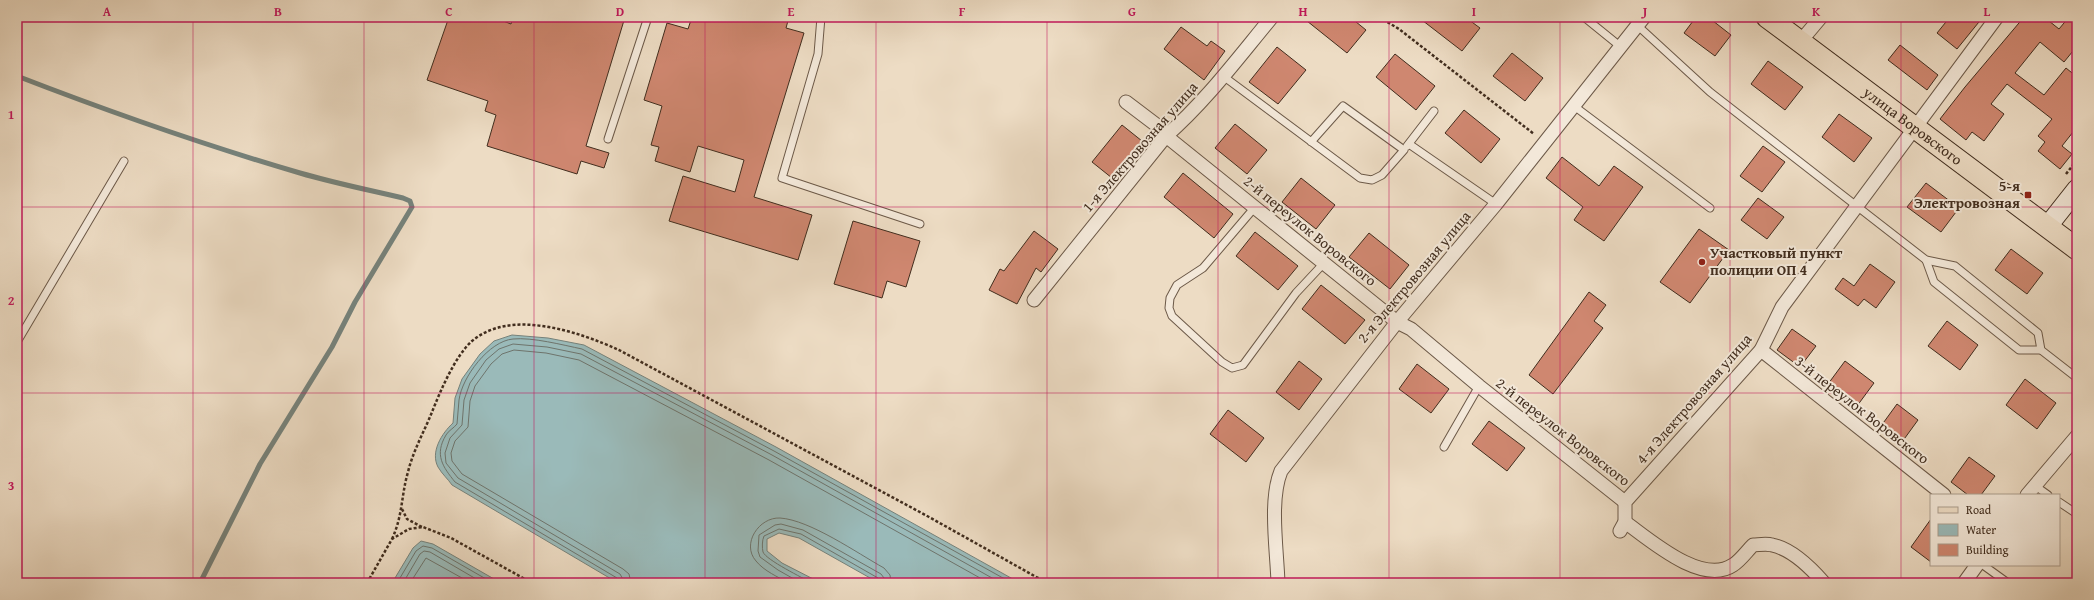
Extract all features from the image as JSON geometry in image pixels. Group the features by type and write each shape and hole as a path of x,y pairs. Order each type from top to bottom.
{"main road":[{"name":"улица Воровского","path":"1767,17 2077,249"}],"street":[{"name":"1-я Электровозная улица","path":"1034,300 1166,136 1180,124 1223,76 1272,17"},
{"path":"1800,42 1821,17"},
{"name":"4-я Электровозная улица","path":"1625,502 1761,350 1782,307 1913,127 1997,17"},
{"name":"2-я Электровозная улица","path":"1278,583 1275,500 1276,483 1281,471 1397,322 1496,204 1641,21"},
{"name":"2-й переулок Воровского","path":"1126,102 1159,127 1166,136 1397,322 1411,329 1479,386 1625,502"},
{"path":"2047,227 2077,189"},
{"name":"3-й переулок Воровского","path":"1761,350 1943,494"},
{"path":"2031,490 2077,436"},
{"path":"1625,502 1623,526 1665,551 1700,569 1716,571 1733,565 1753,545 1771,545 1789,553 1810,568 1824,583"},
{"path":"1964,583 1976,566"}],"lane":[{"path":"608,139 648,17"},
{"path":"821,17 818,54 782,178 920,224"},
{"path":"1584,17 1621,47"},
{"path":"1641,21 1710,92 1926,260 1955,266 2038,333 2041,350"},
{"path":"1223,76 1360,178 1372,180 1382,175 1434,111"},
{"path":"1311,142 1343,106 1496,204"},
{"path":"1574,106 1710,208"},
{"path":"17,342 124,161"},
{"path":"1255,207 1203,268 1177,285 1170,298 1169,308 1172,316 1222,362 1232,368 1243,365 1296,293 1324,263"},
{"path":"1926,260 1934,282 2018,350 2041,350 2077,378"},
{"path":"1444,447 1479,386"},
{"path":"2031,490 2045,494"},
{"path":"2060,503 2077,514"},
{"path":"1984,566 2008,583"}],"path":[{"path":"1380,17 1545,142"},
{"path":"367,583 392,539 400,521 408,470 437,400 458,360 472,342 488,331 506,325 528,325 572,332 592,338 619,350 929,517 1047,583"},
{"path":"402,508 407,520 451,538 532,583"},
{"path":"392,539 409,529 423,527"}],"water":[{"path":"512,335 548,338 584,345 776,447 1020,583 879,583 799,538 779,533 767,539 767,551 782,563 821,583 618,583 452,485 438,467 435,455 436,449 441,437 453,423 455,398 462,379 480,354 494,341"},
{"path":"421,541 433,544 501,583 392,583 413,548"}],"building":[{"path":"449,17 493,17 511,24 513,17 625,17 586,146 609,153 604,168 581,161 577,174 487,146 496,115 485,111 488,101 427,80"},
{"path":"692,17 789,17 786,28 804,33 754,197 812,215 798,260 669,221 683,176 735,192 744,160 698,146 690,172 655,161 659,147 651,145 662,106 644,100 667,23 688,29"},
{"path":"1302,17 1350,17 1366,30 1347,53"},
{"path":"1418,17 1465,17 1480,28 1462,51"},
{"path":"1696,17 1708,17 1731,35 1715,56 1684,33"},
{"path":"1950,17 1983,17 1957,49 1937,33"},
{"path":"2024,17 2044,17 2059,29 2069,17 2077,23 2077,46 2064,62 2040,42 2015,73 2044,95 2066,68 2077,77 2077,127 2062,146 2072,154 2060,169 2038,151 2045,142 2038,136 2052,119 2007,84 1991,104 2004,114 1984,141 1972,132 1966,140 1940,119"},
{"path":"1181,27 1207,46 1211,41 1225,51 1204,80 1164,49"},
{"path":"1900,45 1938,75 1927,90 1888,60"},
{"path":"1277,47 1306,70 1278,104 1249,82"},
{"path":"1512,53 1543,78 1525,101 1493,76"},
{"path":"1395,54 1435,86 1416,110 1376,77"},
{"path":"1768,61 1803,87 1785,110 1751,84"},
{"path":"1464,110 1500,139 1481,163 1445,133"},
{"path":"1839,114 1872,138 1854,162 1822,137"},
{"path":"1235,124 1267,150 1247,174 1215,148"},
{"path":"1122,125 1142,141 1112,178 1092,162"},
{"path":"1763,146 1785,162 1762,192 1740,176"},
{"path":"1562,157 1599,186 1614,166 1643,187 1604,241 1574,220 1583,207 1546,178"},
{"path":"1183,173 1233,214 1214,238 1164,197"},
{"path":"1301,178 1335,205 1316,229 1282,202"},
{"path":"1926,183 1959,208 1941,232 1907,207"},
{"path":"1758,198 1784,217 1767,239 1741,220"},
{"path":"853,221 920,241 906,287 887,281 882,298 834,284"},
{"path":"1699,229 1729,250 1690,303 1660,282"},
{"path":"1034,231 1058,249 1041,272 1036,268 1017,304 989,290 1000,269 1004,271"},
{"path":"1255,232 1298,266 1278,290 1236,256"},
{"path":"1369,233 1409,265 1390,289 1349,257"},
{"path":"2011,249 2043,273 2027,294 1995,270"},
{"path":"1870,264 1895,282 1876,308 1864,299 1858,306 1835,289 1843,278 1854,286"},
{"path":"1321,285 1365,320 1345,344 1302,309"},
{"path":"1589,292 1606,305 1594,321 1603,328 1553,394 1529,375"},
{"path":"1947,321 1978,345 1960,370 1928,346"},
{"path":"1792,329 1816,346 1800,367 1777,350"},
{"path":"1299,361 1322,379 1299,410 1276,392"},
{"path":"1845,361 1874,383 1857,406 1828,384"},
{"path":"1417,364 1449,389 1431,413 1399,389"},
{"path":"2025,379 2056,403 2037,429 2006,405"},
{"path":"1897,404 1918,420 1902,442 1881,426"},
{"path":"1228,410 1264,438 1246,462 1210,434"},
{"path":"1489,421 1525,448 1507,471 1472,444"},
{"path":"1969,457 1995,476 1982,494 1967,494 1951,482"},
{"path":"1930,520 1930,561 1911,547"}],"waterway":[{"path":"17,76 122,115 228,151 313,177 403,198 410,201 412,207 355,302 332,347 260,464 200,583"}],"place":[{"name":"5-я Электровозная","path":"2028,195"},
{"name":"Участковый пункт полиции ОП 4","path":"1702,262"}]}
